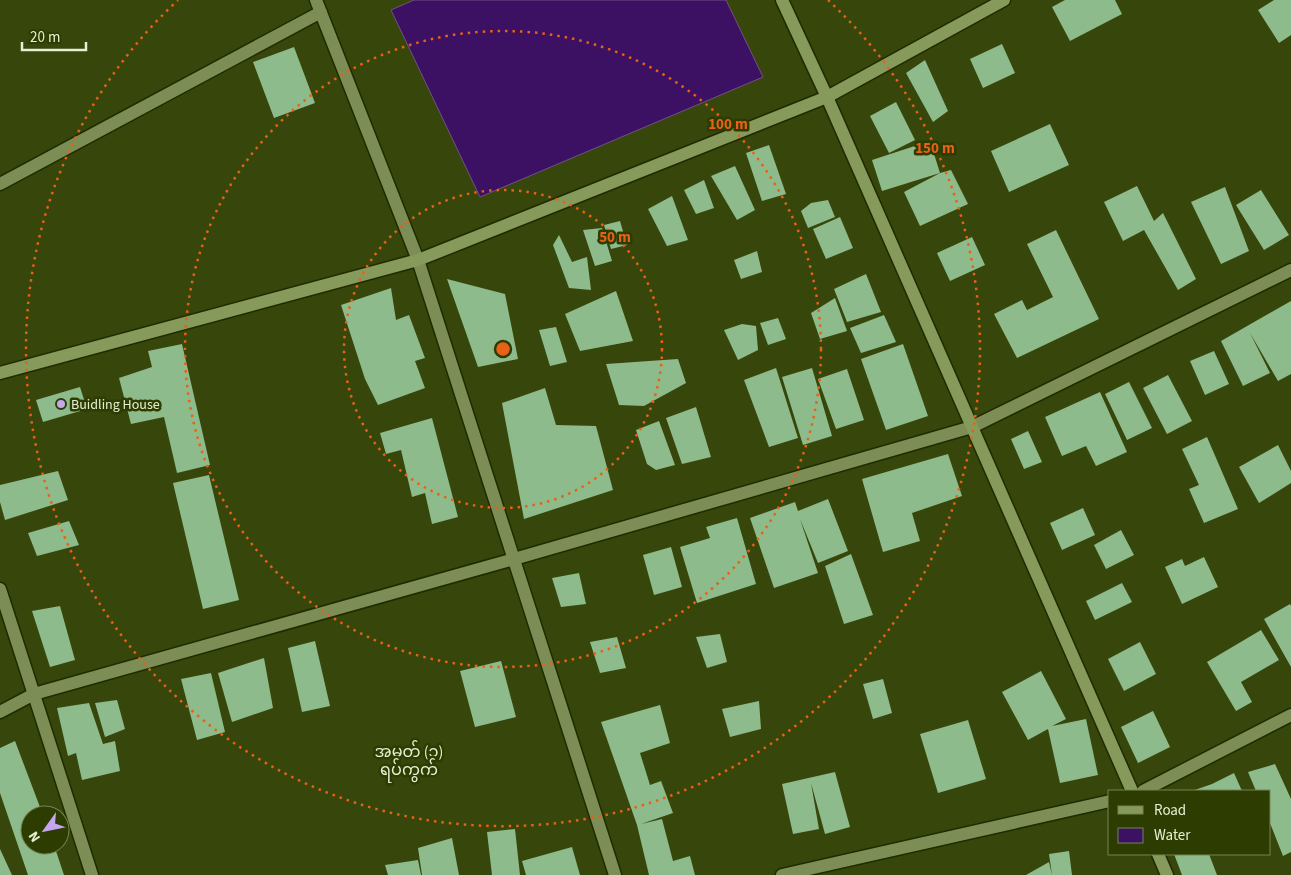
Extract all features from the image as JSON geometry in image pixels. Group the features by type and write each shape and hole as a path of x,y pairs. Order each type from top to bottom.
{"street":[{"path":"782,0 827,97 1132,790"},
{"path":"0,373 418,260 827,97 1004,0"},
{"path":"0,184 319,6 418,260 615,875"},
{"path":"0,712 34,694 514,560 972,427 1291,270"},
{"path":"0,589 92,875"},
{"path":"1145,790 1291,715"},
{"path":"782,875 1108,801"},
{"path":"1158,855 1168,875"}],"water":[{"path":"414,0 726,0 763,77 480,197 391,10"}],"building":[{"path":"1065,0 1115,0 1122,14 1070,41 1052,7"},
{"path":"1274,0 1291,0 1291,35 1279,43 1258,10"},
{"path":"1002,44 1015,73 983,88 970,59"},
{"path":"294,47 315,103 274,118 253,62"},
{"path":"925,60 948,111 933,122 906,73"},
{"path":"896,102 915,140 889,153 870,116"},
{"path":"1050,124 1069,165 1009,192 991,151"},
{"path":"930,141 940,173 882,191 872,160"},
{"path":"769,145 786,194 762,201 746,153"},
{"path":"735,166 755,210 737,220 711,176"},
{"path":"951,170 968,204 920,226 904,192 940,173"},
{"path":"704,180 714,208 696,214 684,190"},
{"path":"1137,186 1154,221 1163,213 1196,279 1178,290 1144,230 1123,241 1104,202"},
{"path":"1225,187 1249,251 1221,264 1191,202"},
{"path":"1261,190 1289,235 1264,250 1236,205"},
{"path":"672,196 688,240 667,246 648,209"},
{"path":"828,200 835,217 808,228 801,211 811,203"},
{"path":"840,217 853,248 826,259 813,229"},
{"path":"620,221 627,245 611,249 604,225"},
{"path":"602,228 612,261 595,266 583,230"},
{"path":"1056,230 1099,319 1017,358 994,314 1022,300 1027,310 1053,297 1027,244"},
{"path":"559,235 572,262 587,257 591,290 569,288 553,245"},
{"path":"972,237 985,265 950,281 937,253"},
{"path":"757,251 762,272 741,279 734,260"},
{"path":"866,274 881,312 847,322 834,289"},
{"path":"447,279 505,294 518,359 478,367"},
{"path":"391,288 396,320 409,315 425,358 415,361 425,388 378,405 365,379 341,305"},
{"path":"616,291 633,341 580,351 565,314"},
{"path":"835,298 847,331 820,339 811,313"},
{"path":"1291,301 1291,374 1278,381 1250,333 1270,373 1243,386 1221,341"},
{"path":"884,315 896,342 861,353 850,328"},
{"path":"778,318 786,339 768,345 760,323"},
{"path":"742,324 756,326 758,350 738,360 724,330"},
{"path":"556,327 567,362 550,366 539,330"},
{"path":"182,344 210,465 177,473 164,417 131,424 119,378 152,367 148,351"},
{"path":"903,344 928,416 886,430 861,359"},
{"path":"1214,351 1229,384 1205,395 1190,361"},
{"path":"678,359 686,383 644,406 619,405 606,364"},
{"path":"776,368 798,438 769,447 744,380"},
{"path":"812,368 832,436 803,445 782,377"},
{"path":"847,369 864,420 836,429 818,379"},
{"path":"1168,375 1192,421 1167,434 1143,388"},
{"path":"1129,382 1152,428 1127,440 1105,394"},
{"name":"Buidling House","path":"80,387 87,409 43,422 36,400"},
{"path":"545,388 556,425 596,426 613,490 524,519 502,403"},
{"path":"1100,392 1127,452 1096,466 1086,446 1062,456 1045,417"},
{"path":"696,407 711,457 682,464 666,418"},
{"path":"432,418 458,517 432,524 425,493 412,497 401,450 386,454 380,433"},
{"path":"659,421 675,465 656,470 647,464 636,430"},
{"path":"1028,431 1042,462 1024,469 1011,439"},
{"path":"1207,437 1238,509 1204,523 1189,489 1199,485 1182,449"},
{"path":"1278,445 1291,471 1291,483 1259,503 1239,467"},
{"path":"948,454 962,496 912,513 920,541 883,552 862,479"},
{"path":"58,471 68,500 5,520 0,502 0,485"},
{"path":"209,475 239,600 203,609 173,483"},
{"path":"828,499 848,551 818,563 800,519 818,573 774,588 750,518 795,502 798,511"},
{"path":"1083,508 1095,535 1062,550 1050,523"},
{"path":"737,518 756,584 697,603 680,547 710,538 706,527"},
{"path":"69,521 79,545 37,556 28,533"},
{"path":"1121,530 1134,555 1106,569 1094,545"},
{"path":"671,547 682,587 654,595 643,555"},
{"path":"851,554 873,615 844,624 825,566"},
{"path":"1204,557 1218,587 1182,604 1165,567 1182,559 1185,566"},
{"path":"579,573 586,604 561,607 552,578"},
{"path":"1122,583 1132,602 1095,620 1086,601"},
{"path":"1290,604 1291,606 1291,667 1264,619"},
{"path":"60,606 75,660 50,667 32,611"},
{"path":"1261,630 1279,660 1241,682 1252,702 1236,711 1207,662"},
{"path":"720,634 727,662 707,668 696,637"},
{"path":"617,637 626,668 600,673 590,642"},
{"path":"315,641 330,706 302,712 288,648"},
{"path":"1140,642 1156,674 1124,691 1108,659"},
{"path":"264,658 273,708 232,722 218,673"},
{"path":"501,661 516,717 475,727 460,671"},
{"path":"1041,671 1066,719 1052,726 1086,719 1098,775 1060,783 1048,729 1028,740 1002,692"},
{"path":"211,673 225,732 197,740 181,679"},
{"path":"883,679 892,713 873,719 863,684"},
{"path":"117,700 125,729 105,737 95,703"},
{"path":"759,701 761,729 730,737 722,709"},
{"path":"89,703 103,744 115,741 120,771 82,780 76,753 68,756 57,708"},
{"path":"660,705 670,743 640,753 650,785 661,781 673,813 641,824 662,819 673,861 690,856 695,875 649,875 637,825 601,722"},
{"path":"1153,711 1170,747 1138,763 1121,727"},
{"path":"968,720 986,779 938,793 920,734"},
{"path":"15,741 39,805 20,805 20,852 0,793 0,748"},
{"path":"1275,764 1291,799 1291,852 1283,856 1271,826 1271,790 1256,790 1248,772"},
{"path":"835,772 850,827 825,834 811,783 819,829 793,834 782,784"},
{"path":"1234,773 1242,790 1195,790"},
{"path":"515,829 520,875 492,875 487,832"},
{"path":"452,838 459,875 422,875 418,848"},
{"path":"572,847 580,875 526,875 522,861"},
{"path":"0,849 12,875 0,875"},
{"path":"1069,851 1072,875 1052,875 1049,854"},
{"path":"21,855 57,855 64,875 28,875"},
{"path":"1174,855 1209,855 1217,875 1182,875"},
{"path":"418,860 421,875 388,875 385,865"},
{"path":"1049,862 1052,875 1026,875"}],"place":[{"name":"Buidling House","path":"61,404"}],"district":[{"name":"အမှတ် (၁) ရပ်ကွက်","path":"409,760"}]}
